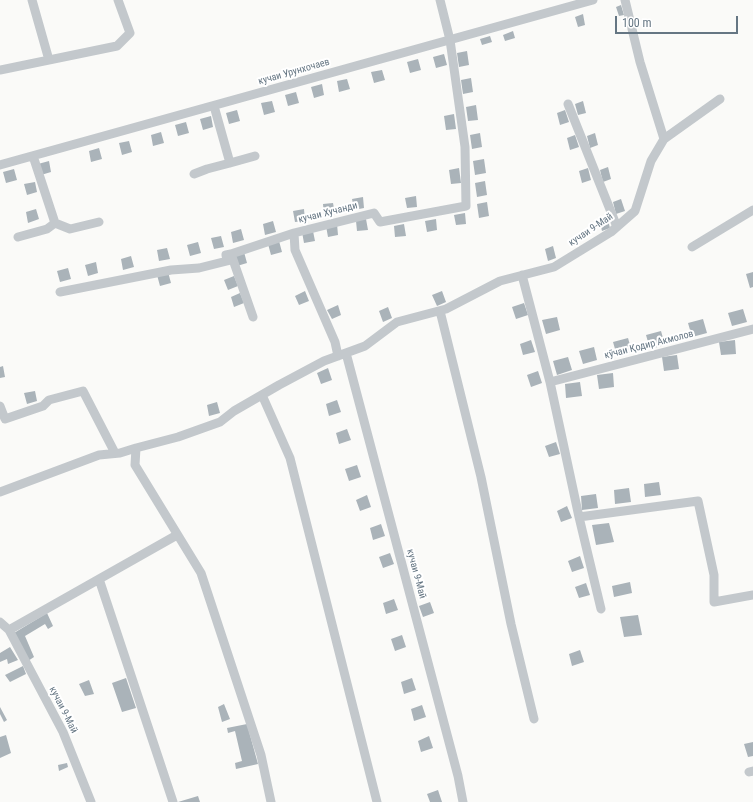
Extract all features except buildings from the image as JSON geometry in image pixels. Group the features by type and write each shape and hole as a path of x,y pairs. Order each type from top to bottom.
{"street":[{"path":"32,0 49,60"},
{"path":"0,70 117,46 130,33 118,0"},
{"path":"440,0 450,40"},
{"name":"кучаи Урунхочаев","path":"0,165 593,0"},
{"path":"626,0 640,62 664,139 720,99"},
{"name":"кучаи Хучанди","path":"60,292 171,270 199,268 227,261 226,255 294,233 374,213 380,222 466,206 465,147 450,40"},
{"path":"568,104 617,227"},
{"path":"214,106 230,163"},
{"name":"кучаи 9-Май","path":"0,492 98,455 115,453 178,437 220,422 234,411 324,361 365,346 398,322 446,309 500,281 554,267 611,232 635,211 651,162 664,139"},
{"path":"33,156 56,223 70,229 99,222"},
{"path":"194,174 255,156"},
{"path":"692,247 751,214"},
{"path":"18,237 47,229 56,223"},
{"path":"294,233 295,250 335,342 342,354"},
{"path":"231,254 253,317"},
{"path":"522,275 550,382 579,517 601,609"},
{"path":"440,311 481,477 511,624 534,719"},
{"name":"кӯчаи Қодир Акмолов","path":"550,382 753,329"},
{"name":"кучаи 9-Май","path":"342,354 452,753 463,802"},
{"path":"0,406 5,419 43,406 49,400 83,390 115,453"},
{"path":"262,395 290,458 377,802"},
{"path":"136,448 135,465 201,573 261,755 271,802"},
{"path":"579,517 698,501 714,574 714,602 753,595"},
{"path":"9,630 178,535"},
{"path":"99,579 173,802"},
{"name":"кучаи 9-Май","path":"0,622 9,630 63,732 91,802"}]}
